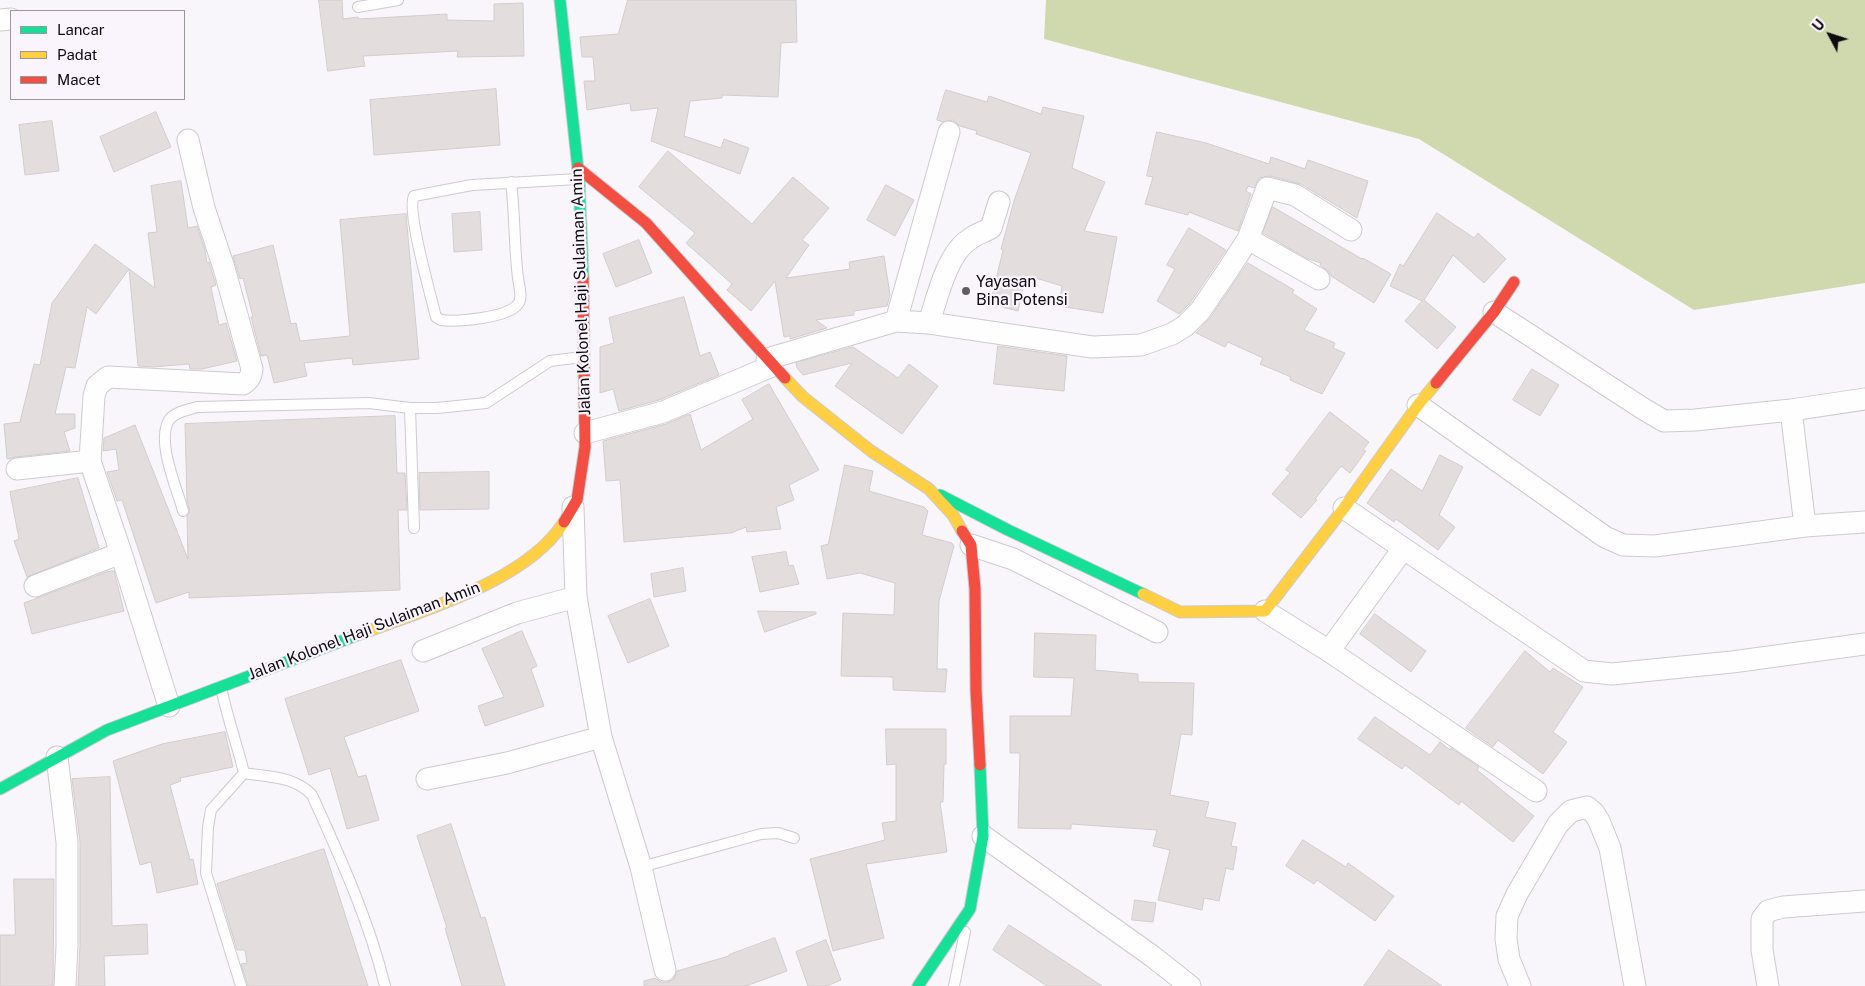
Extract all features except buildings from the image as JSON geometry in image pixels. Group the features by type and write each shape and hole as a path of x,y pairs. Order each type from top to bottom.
{"street":[{"name":"Jalan Kolonel Haji Sulaiman Amin","path":"0,789 107,730 465,595 530,559 558,531 577,500 585,447 579,174 560,0"},
{"path":"896,321 949,132"},
{"path":"169,706 90,461 94,396 98,386 108,377 243,384 251,375 252,369 227,277 204,208 188,140"},
{"path":"579,174 646,223 803,398 871,451 929,489 1008,530 1180,612 1265,611 1329,651 1536,791"},
{"path":"585,433 663,412 769,362 896,321 929,322 1092,347 1141,345 1172,334 1185,326 1200,311 1248,239 1263,196 1269,187 1295,195 1351,230"},
{"path":"929,322 946,270 956,253 968,239 991,228 999,202"},
{"path":"1248,239 1319,279"},
{"path":"1265,611 1344,508 1418,405 1494,312 1514,282"},
{"path":"1494,312 1625,398 1664,421 1695,420 1791,410 1865,399"},
{"path":"1418,405 1605,537 1623,545 1655,546 1805,526 1865,522"},
{"path":"1791,410 1805,526"},
{"path":"17,469 90,461"},
{"path":"918,986 970,909 983,836 976,690 975,589 971,545 953,515 929,489"},
{"path":"573,508 576,597 601,736 640,867 665,970"},
{"path":"1344,508 1584,671 1612,674 1704,665 1865,644"},
{"path":"971,545 1013,559 1157,632"},
{"path":"1329,651 1403,549"},
{"path":"35,586 121,553"},
{"path":"422,651 517,613 576,597"},
{"path":"427,780 506,763 601,736"},
{"path":"56,757 67,842 65,986"},
{"path":"1520,986 1509,959 1506,939 1508,916 1517,894 1558,824 1571,811 1587,807 1600,821 1610,848 1634,986"},
{"path":"983,836 1152,956 1190,986"},
{"path":"1768,986 1762,950 1762,919 1768,911 1783,907 1865,901"}],"lane":[{"path":"358,7 398,0"},
{"path":"511,182 516,268 521,299 512,310 482,319 441,320 436,316 415,228 411,201 413,198 418,194 472,185 579,174"},
{"path":"183,511 166,449 164,434 170,419 181,411 197,407 370,403 410,408 486,404 550,361 583,357"},
{"path":"410,408 414,528"},
{"path":"221,686 227,718 235,735 244,773"},
{"path":"241,986 206,873 208,827 211,810 244,773"},
{"path":"244,773 292,781 305,787 312,795 346,870 380,968 384,986"},
{"path":"640,867 761,834 778,833 794,838"},
{"path":"954,986 970,909"}],"green space":[{"path":"1046,0 1865,0 1865,283 1694,310 1419,139 1044,39"}],"traffic: fast":[{"path":"560,0 579,179 583,278"},
{"path":"940,495 1008,530 1143,594"},
{"path":"0,789 107,730 363,633"},
{"path":"918,986 970,909 983,836 980,765"}],"traffic: slow":[{"path":"785,378 803,397 871,451 929,489 953,515 962,531"},
{"path":"1143,594 1180,612 1265,611 1436,383"},
{"path":"363,633 444,603 501,577 526,561 548,542 564,522"}],"traffic: jam":[{"path":"578,168 646,223 785,378"},
{"path":"564,522 577,500 585,447 583,278"},
{"path":"1436,383 1494,312 1514,282"},
{"path":"962,531 971,545 975,589 976,690 980,765"}],"place":[{"name":"Yayasan Bina Potensi","path":"966,291"}]}
